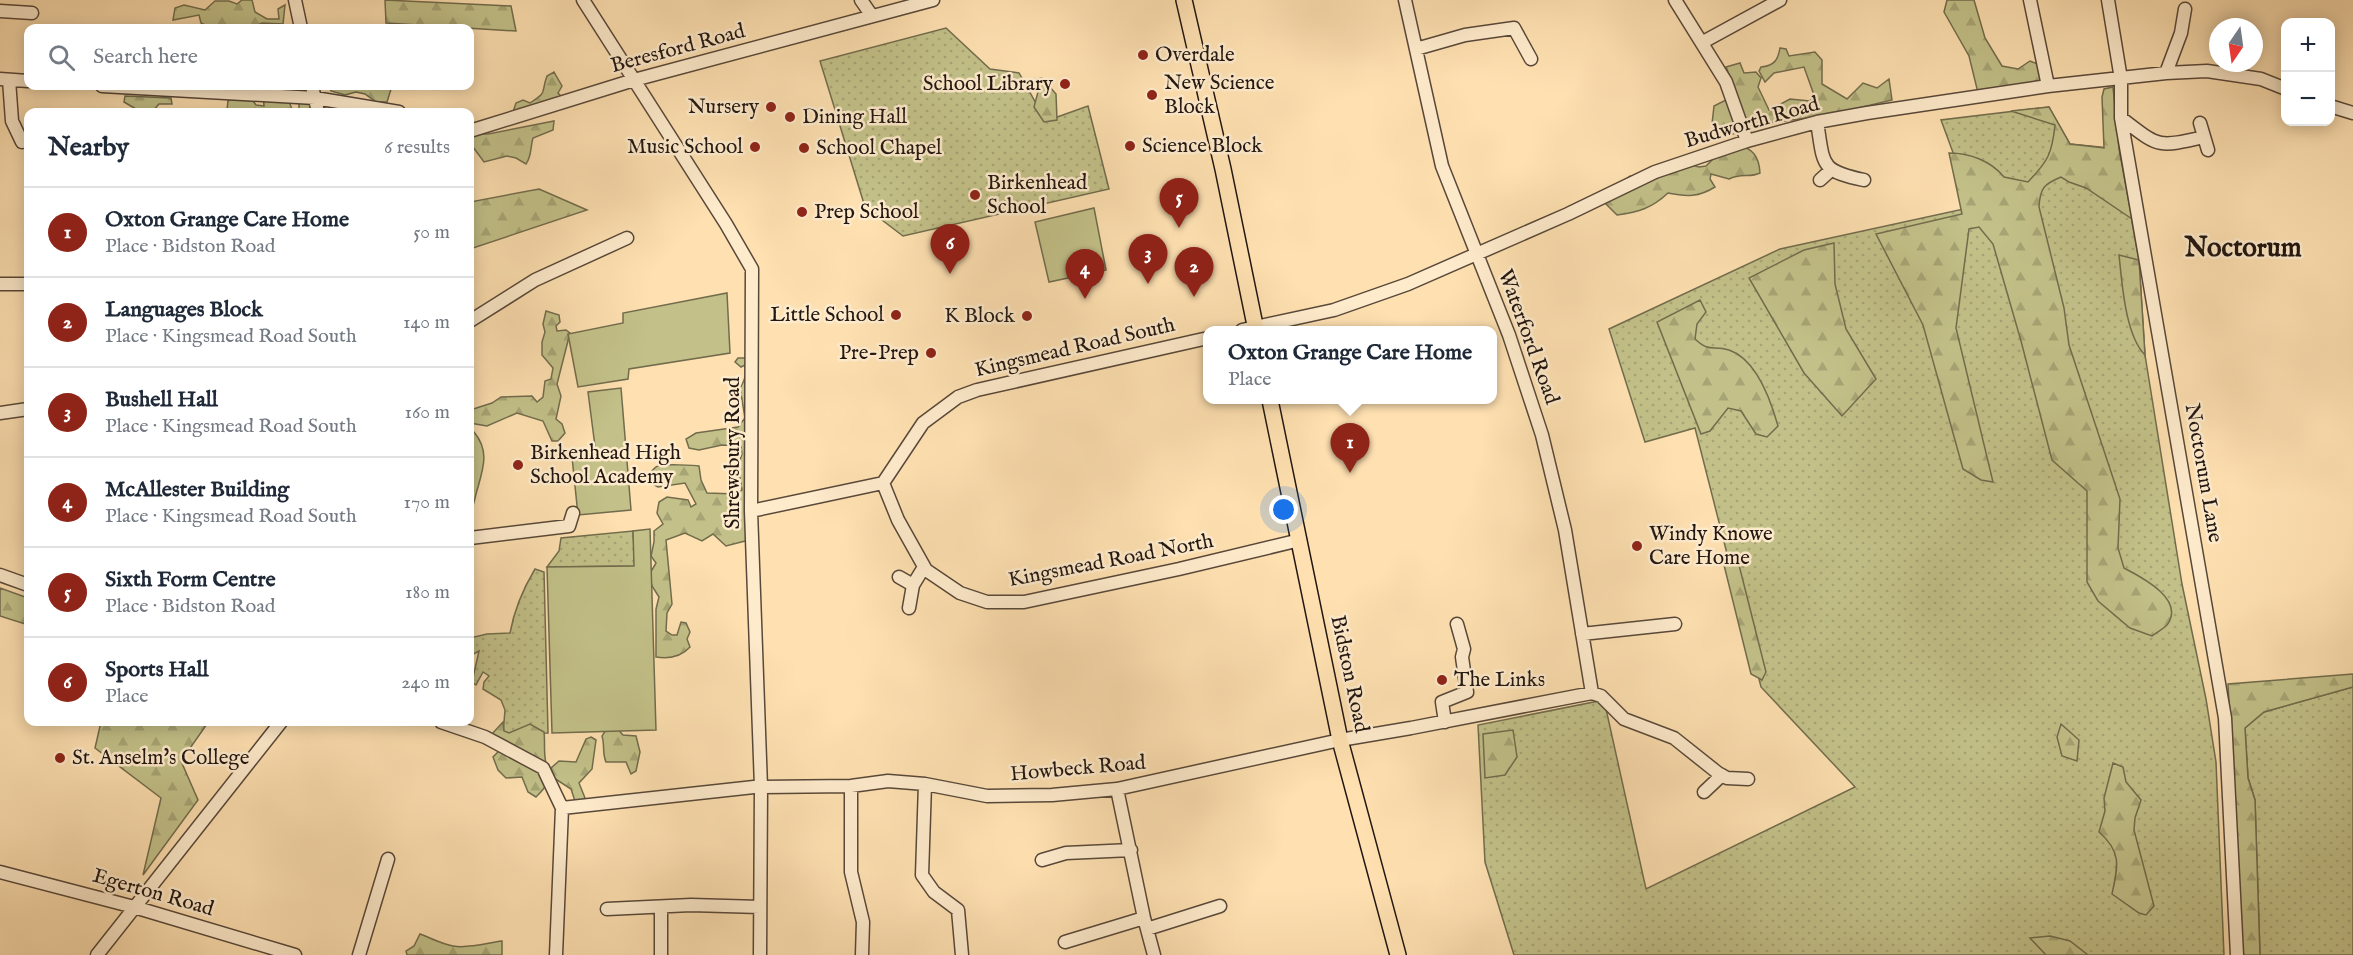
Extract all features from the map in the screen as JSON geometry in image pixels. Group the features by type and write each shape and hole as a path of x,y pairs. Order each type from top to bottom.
{"main road":[{"path":"1184,0 1219,148 1250,326"},
{"name":"Bidston Road","path":"1271,404 1340,740 1398,955"}],"street":[{"path":"295,0 300,24"},
{"name":"Shrewsbury Road","path":"583,0 726,224 752,269 752,511 761,787 760,955"},
{"path":"861,0 872,16"},
{"name":"Beresford Road","path":"474,130 634,80 933,0"},
{"name":"Waterford Road","path":"1405,0 1442,166 1509,335 1542,435 1565,530 1592,693"},
{"path":"1675,0 1726,82 1747,141"},
{"path":"1703,42 1779,0"},
{"path":"2030,0 2048,86"},
{"name":"Noctorum Lane","path":"2108,0 2121,79 2121,118 2225,718 2237,955"},
{"path":"2166,74 2181,33 2185,9"},
{"path":"0,11 32,13"},
{"path":"1416,49 1465,35 1514,28 1531,59"},
{"name":"Budworth Road","path":"1268,326 1334,310 1408,284 1568,214 1655,172 1747,141 1817,122 2048,86 2166,74 2207,71 2261,79 2281,87"},
{"path":"22,142 12,121 5,80 24,81"},
{"path":"243,90 314,92 382,108"},
{"path":"314,92 317,108"},
{"path":"2335,107 2353,113"},
{"path":"2121,118 2154,143 2172,144 2204,137"},
{"path":"1817,122 1823,156 1831,170 1836,174 1864,180"},
{"path":"2200,123 2208,150"},
{"path":"1820,180 1831,170"},
{"path":"474,318 535,280 627,238"},
{"path":"0,284 24,284"},
{"name":"Kingsmead Road South","path":"883,483 923,423 958,397 977,390 1203,339"},
{"path":"0,412 24,409"},
{"path":"752,511 883,483"},
{"name":"Kingsmead Road North","path":"883,483 898,520 924,567 960,593 987,602 1024,602 1300,540"},
{"path":"474,538 569,526 573,513"},
{"path":"909,608 913,585 924,567"},
{"path":"0,575 24,584"},
{"path":"898,577 913,585"},
{"path":"1445,722 1442,702 1467,692 1462,657 1464,649 1458,624"},
{"path":"1582,634 1676,624"},
{"path":"1592,693 1601,696 1624,719 1674,738 1727,778 1748,779"},
{"name":"Howbeck Road","path":"562,808 761,787 851,786 888,781 925,784 987,796 1052,795 1117,789 1340,740 1592,693"},
{"path":"97,955 278,726"},
{"path":"453,726 485,737 543,768 562,808 556,955"},
{"path":"1704,792 1722,775"},
{"path":"925,784 922,875 934,892 958,910 963,955"},
{"path":"851,786 851,872 863,922 862,955"},
{"path":"1117,789 1145,923 1154,955"},
{"path":"1042,860 1066,853 1131,850"},
{"path":"359,955 388,859"},
{"name":"Egerton Road","path":"0,872 134,907 295,955"},
{"path":"607,909 691,905 760,907"},
{"path":"1065,942 1220,906"},
{"path":"661,907 661,955"}],"green space":[{"path":"242,0 252,0 255,12 267,19 279,19 278,9 285,5 283,24 203,24 199,15 173,20 175,8 184,5 205,10 215,1 229,1 237,4"},
{"path":"385,0 511,6 516,31 474,28 474,24 386,23"},
{"path":"1947,0 1974,0 1985,38 2002,66 2018,69 2030,61 2040,65 2050,83 1979,97 1969,56 1944,12"},
{"path":"946,28 990,69 1019,73 1046,121 1088,106 1109,189 903,236 865,207 820,61"},
{"path":"1780,48 1786,49 1789,56 1815,52 1822,60 1822,84 1847,99 1863,83 1877,88 1889,79 1892,100 1825,116 1767,123 1720,138 1712,124 1714,106 1726,100 1731,80 1726,67 1740,63 1744,73 1756,72 1761,78 1758,87 1769,110 1790,99 1810,101 1814,95 1804,67 1774,73 1765,82 1759,71 1761,67 1775,62"},
{"path":"554,72 562,86 558,93 564,99 513,112 516,103 523,100 530,103 540,96 547,76"},
{"path":"1042,78 1056,94 1057,120 1044,122 1034,107 1038,92 1036,79"},
{"path":"2113,87 2119,149 2132,219 2086,188 2061,177 2044,188 2040,195 2039,207 2064,308 2069,345 2120,499 2118,548 2124,568 2159,590 2171,606 2171,615 2167,625 2152,636 2130,628 2098,601 2087,582 2087,491 2052,460 1993,244 1979,227 1969,229 1956,328 1993,482 1981,480 1963,469 1923,325 1876,234 1962,214 1949,153 1965,154 1979,159 1993,166 2004,177 2028,182 2048,156 2055,125 2011,111 2049,107 2070,144 2104,148 2102,97 2104,89"},
{"path":"264,90 310,90 313,105 311,108 299,108 299,101 285,91 291,108 227,108 228,101 236,96 251,98 256,105 264,106"},
{"path":"391,90 387,102 376,102 365,94 356,92 345,95 331,91"},
{"path":"125,96 171,98 172,104 159,104 156,108 134,108 124,102"},
{"path":"2049,107 2070,144 2119,149 2139,260 2145,355 2182,584 2206,699 2216,762 2224,955 1514,955 1485,862 1478,725 1604,700 1646,889 1855,787 1761,687 1695,428 1645,442 1609,329 1780,249 1973,207 1941,120"},
{"path":"554,121 553,130 533,138 526,164 507,156 484,162 474,148 474,134 488,134"},
{"path":"1737,144 1754,154 1760,173 1729,179 1711,174 1710,179 1715,187 1704,193 1681,195 1668,193 1651,206 1625,214 1617,215 1601,199 1630,176 1643,178 1682,162 1699,167 1706,166 1717,155"},
{"path":"539,189 587,210 474,248 474,201"},
{"path":"1094,208 1106,270 1049,282 1035,222"},
{"path":"1834,243 1835,284 1846,329 1876,379 1842,416 1804,373 1749,278 1804,250"},
{"path":"2119,255 2139,260 2145,355 2138,346 2129,322"},
{"path":"727,293 730,353 629,369 628,379 578,387 568,334 623,323 623,313"},
{"path":"1700,300 1706,312 1697,324 1695,339 1708,347 1729,350 1739,355 1755,371 1767,393 1778,426 1767,437 1756,434 1741,411 1728,408 1710,431 1701,434 1657,322"},
{"path":"546,311 559,315 560,322 556,326 557,331 566,330 570,333 557,384 561,396 556,419 562,424 565,433 558,441 552,441 543,421 517,413 487,426 474,424 474,409 492,403 501,397 532,396 537,402 543,397 545,381 551,379 553,368 542,355 545,332 543,324"},
{"path":"738,358 745,358 755,364 755,531 745,541 726,546 713,534 702,541 685,533 666,540 672,604 667,613 666,631 677,635 681,622 686,623 690,632 687,639 690,647 674,656 656,657 656,609 659,597 652,586 649,575 656,563 651,556 654,531 663,524 657,513 659,502 667,497 688,500 691,507 696,504 685,483 658,487 649,482 650,473 661,465 699,466 701,480 707,493 736,494 742,490 740,478 735,474 742,454 741,446 722,445 699,450 689,448 686,439 696,433 738,427 745,418 740,388 746,368 745,365 741,367 735,362"},
{"path":"621,388 631,510 578,515 572,457 596,454 588,392"},
{"path":"474,432 482,445 484,458 474,500"},
{"path":"650,529 656,730 552,733 547,567 634,566 633,531"},
{"path":"633,531 635,566 547,567 559,551 561,538"},
{"path":"1722,557 1737,557 1766,672 1762,680 1751,674"},
{"path":"535,569 544,572 548,733 503,734 505,710 501,700 483,689 484,682 489,676 483,672 476,685 474,684 479,651 474,654 474,637 510,633 527,584"},
{"path":"0,588 24,597 24,624 0,616"},
{"path":"2353,674 2353,687 2264,712 2245,728 2248,778 2255,800 2260,955 2242,955 2228,684"},
{"path":"2353,687 2353,955 2260,955 2255,800 2248,778 2245,728 2264,712"},
{"path":"503,722 504,731 509,733 530,724 544,732 548,778 536,797 528,792 522,777 506,778 498,770 493,757 501,749 491,735"},
{"path":"2061,724 2079,740 2077,761 2062,756 2057,737"},
{"path":"614,725 623,735 636,736 640,752 636,771 631,774 626,762 606,762 602,736 607,728"},
{"path":"100,726 206,726 181,761 198,800 143,875 161,798 95,748"},
{"path":"1513,730 1517,757 1505,775 1485,778 1483,734"},
{"path":"591,737 596,740 592,769 579,783 585,798 580,802 575,801 571,789 554,778 551,768 559,761 576,762 586,739"},
{"path":"2113,763 2123,767 2126,782 2141,800 2134,830 2154,906 2146,915 2139,913 2112,894 2117,867 2115,853 2112,846 2099,832 2105,811 2104,798"},
{"path":"420,934 459,947 502,941 502,955 407,955 406,951 414,946"},
{"path":"2050,936 2070,941 2088,955 2046,955 2030,938"}],"place":[{"name":"Overdale","path":"1143,55"},
{"name":"School Library","path":"1065,84"},
{"name":"New Science Block","path":"1152,95"},
{"name":"Nursery","path":"771,107"},
{"name":"Dining Hall","path":"790,117"},
{"name":"Science Block","path":"1130,146"},
{"name":"Music School","path":"755,147"},
{"name":"School Chapel","path":"804,148"},
{"name":"Birkenhead School","path":"975,195"},
{"name":"Prep School","path":"802,212"},
{"name":"Sixth Form Centre","path":"1179,228"},
{"name":"Sports Hall","path":"950,274"},
{"name":"Bushell Hall","path":"1148,284"},
{"name":"Languages Block","path":"1194,297"},
{"name":"McAllester Building","path":"1085,299"},
{"name":"Little School","path":"896,315"},
{"name":"K Block","path":"1027,316"},
{"name":"Pre-Prep","path":"931,353"},
{"name":"Birkenhead High School Academy","path":"518,465"},
{"name":"Oxton Grange Care Home","path":"1350,473"},
{"name":"Windy Knowe Care Home","path":"1637,546"},
{"name":"The Links","path":"1442,680"},
{"name":"St. Anselm's College","path":"60,758"}],"district":[{"name":"Noctorum","path":"2243,249"}]}
